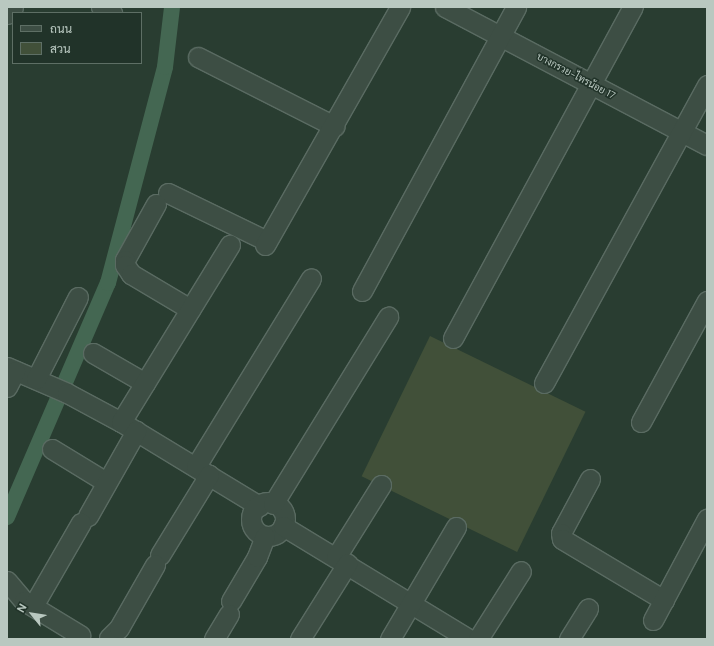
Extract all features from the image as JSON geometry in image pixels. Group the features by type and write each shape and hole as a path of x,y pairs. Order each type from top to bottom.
{"street":[{"path":"7,14 13,7"},
{"path":"101,7 110,12"},
{"path":"190,309 131,274 125,265 125,260 162,198 266,243 334,126 400,7"},
{"name":"บางกรวย-ไทรน้อย 17","path":"445,7 707,145"},
{"path":"362,291 516,7"},
{"path":"453,338 634,7"},
{"path":"198,57 334,126"},
{"path":"544,383 707,85"},
{"path":"21,602 84,519 106,482 145,383 230,244"},
{"path":"7,582 21,602 79,637 95,630 109,639 119,628 157,560 203,470 311,278"},
{"path":"36,379 78,297"},
{"path":"641,422 707,301"},
{"path":"265,536 252,526 252,515 266,505 388,317"},
{"path":"93,353 145,383"},
{"path":"10,375 36,379 60,390 128,426 284,515 283,526 278,533 265,536"},
{"path":"52,449 106,482"},
{"path":"590,479 561,533 562,539 664,600"},
{"path":"300,639 381,485"},
{"path":"653,620 707,519"},
{"path":"283,526 469,639"},
{"path":"390,639 456,526"},
{"path":"214,639 257,557 265,536"},
{"path":"478,639 521,571"},
{"path":"569,639 588,609"}],"green space":[{"path":"430,336 585,412 517,552 362,476"}],"waterway":[{"path":"7,517 108,283 165,67 172,7"}]}
